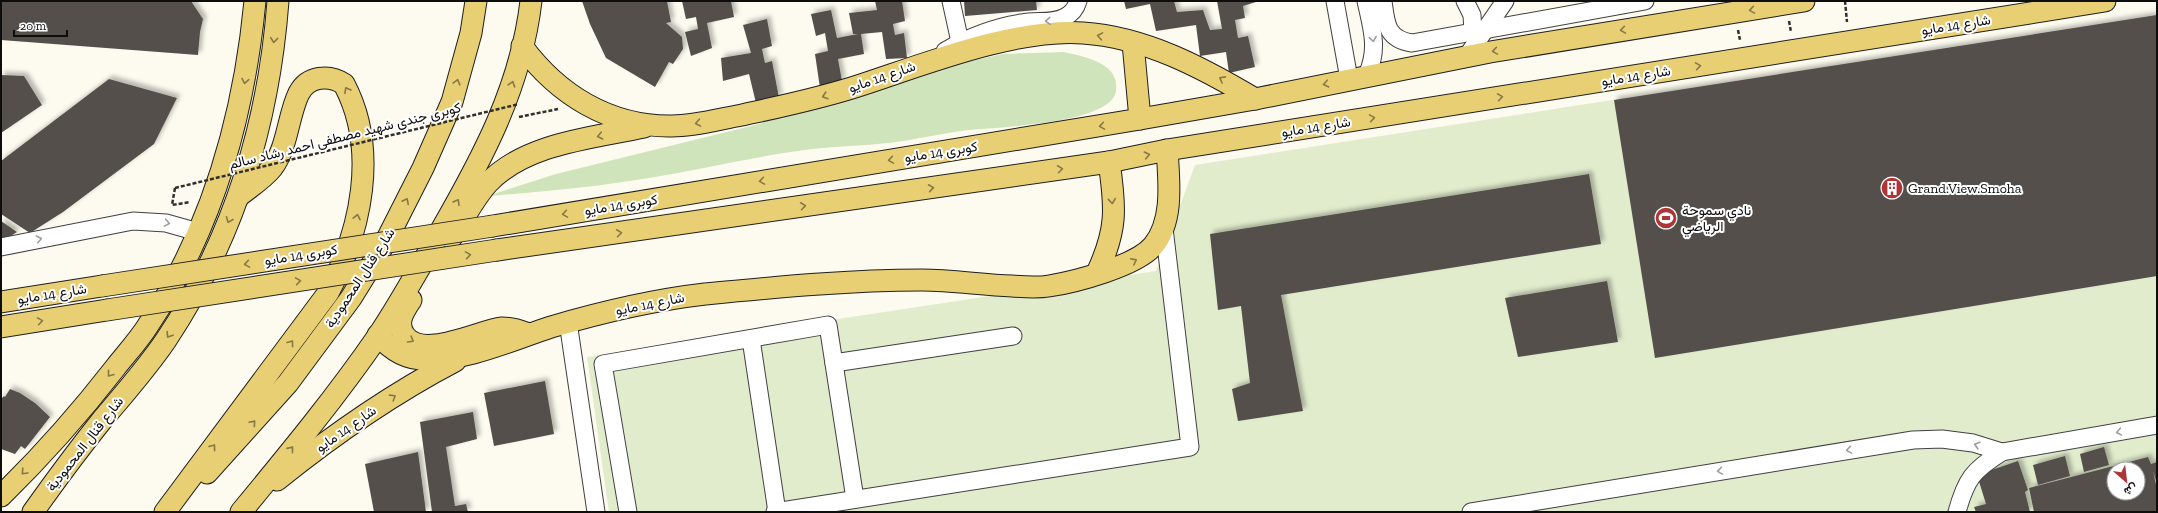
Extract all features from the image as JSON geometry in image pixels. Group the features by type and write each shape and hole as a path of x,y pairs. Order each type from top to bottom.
{"main road":[{"name":"شارع قنال المحمودية","path":"1,496 97,391 146,329 181,268 198,232 226,156 237,117 250,47 255,1"},
{"name":"شارع قنال المحمودية","path":"33,512 62,472 144,371 186,308 221,240 239,196 258,132 266,95 278,1"},
{"name":"شارع قنال المحمودية","path":"169,512 222,459 288,383 351,298 385,243 423,168 452,102 471,33 476,1"},
{"path":"245,507 350,375 378,335 470,180 499,120 517,69 531,1"},
{"name":"شارع 14 مايو","path":"1109,162 1167,150 2105,1"},
{"path":"1132,43 1140,119 1256,99 1467,56 1792,2"},
{"name":"شارع 14 مايو","path":"522,46 546,76 561,89 584,104 613,117 652,125 693,124 808,101 922,64 1002,42 1060,34 1083,33 1132,43 1166,53 1198,67 1256,99"},
{"path":"165,512 328,293 347,254 358,213 363,166 358,120 351,96 344,84 326,77 319,78 305,85 297,99 287,134 272,168 260,180 239,196"},
{"name":"كوبرى 14 مايو","path":"102,286 493,226 1140,119"},
{"path":"529,334 503,328 441,344 422,345 412,342 404,335 400,324 401,318 487,184 500,172 514,162 534,152 652,125"},
{"name":"شارع 14 مايو","path":"378,335 394,350 416,359 427,360 470,353 568,322 661,299 793,285 924,280 1041,287 1050,286 1126,265 1142,257 1154,245 1164,228 1170,191 1167,150"},
{"path":"1097,273 1110,240 1114,217 1109,162"},
{"name":"كوبرى 14 مايو","path":"107,310 497,250 1109,162"},
{"name":"شارع 14 مايو","path":"1,302 102,286"},
{"name":"شارع 14 مايو","path":"1,327 107,310"},
{"path":"120,399 146,329"},
{"name":"شارع 14 مايو","path":"245,507 290,469 377,407 422,378 470,353"}],"street":[{"path":"951,1 960,42"},
{"path":"922,64 960,42 991,30 1023,22 1065,18 1072,13 1078,1"},
{"path":"1335,1 1358,77 1373,62 1375,49 1366,1"},
{"path":"1383,1 1388,29 1394,36 1402,41 1412,43 1645,1"},
{"path":"1465,1 1479,31"},
{"path":"1467,56 1479,31 1505,1"},
{"path":"1,247 133,221 166,223 198,232"},
{"path":"751,339 776,512 1190,447 1164,228"},
{"path":"568,322 596,512"},
{"path":"628,512 603,364 828,325 854,500"},
{"path":"834,363 1013,336"},
{"path":"1957,512 1964,488 1979,466 2002,452 2157,425"},
{"path":"1471,512 1913,440 1942,439 1973,443 2002,452"}],"path":[{"path":"1792,2 1793,50"},
{"path":"1735,12 1743,59"},
{"name":"كوبرى جندى شهيد مصطفى احمد رشاد سالم","path":"172,205 176,188 520,104"},
{"path":"499,120 584,104"}],"green space":[{"name":"نادي سموحة الرياضي","path":"2157,15 2157,512 609,512 587,357 1156,271 1195,165"},
{"path":"1064,52 1099,62 1107,67 1116,81 1116,91 1110,102 1095,111 1051,122 959,131 888,143 812,149 629,181 568,189 487,196 556,174 759,124 932,70 1003,54"}],"building":[{"path":"1,1 191,1 203,19 198,55 1,40"},
{"path":"582,1 667,1 671,22 666,23 682,37 683,49 673,64 669,62 655,87 606,58 590,24"},
{"path":"682,1 731,1 734,17 707,23 712,48 691,56 685,32 698,29 696,17 686,19"},
{"path":"875,1 902,1 905,21 893,24 895,35 904,33 907,58 886,59 882,32 861,34 864,54 838,59 842,81 820,88 815,54 828,51 825,33 816,36 811,14 831,10 837,38 858,34 853,34 849,13 877,10"},
{"path":"964,1 1036,1 1037,10 965,16"},
{"path":"1124,1 1174,1 1177,12 1203,10 1210,30 1222,29 1217,1 1259,1 1243,6 1245,18 1235,20 1238,38 1248,36 1255,67 1229,73 1226,52 1200,56 1196,25 1156,31 1150,4 1126,9"},
{"name":"Grand.View.Smoha","path":"2157,15 2157,276 1655,358 1614,100"},
{"path":"767,19 772,46 762,49 765,63 772,61 779,98 756,103 749,74 723,81 721,58 751,53 743,25"},
{"path":"1,75 24,76 42,105 1,133"},
{"path":"109,79 177,98 154,144 63,212 30,233 1,214 1,161"},
{"path":"1589,174 1601,244 1281,295 1303,411 1238,421 1232,389 1250,383 1241,306 1218,310 1210,234"},
{"path":"1,221 17,232 1,242"},
{"path":"1607,281 1618,342 1518,357 1505,298"},
{"path":"545,381 554,434 494,446 484,393"},
{"path":"10,389 20,393 35,403 50,417 25,449 21,446 15,454 1,449 1,399 4,396 5,397"},
{"path":"473,412 477,439 446,447 455,506 466,504 468,512 432,512 420,422"},
{"path":"2104,447 2108,461 2106,461 2106,466 2084,472 2080,454"},
{"path":"418,452 426,512 374,512 365,464"},
{"path":"2065,456 2070,476 2038,485 2033,465"},
{"path":"2148,457 2151,464 2157,462 2157,483 2153,471 2157,489 2157,511 2034,512 2029,488 2106,468 2106,501 2146,501 2146,461 2133,461"},
{"path":"2018,461 2028,490 2025,492 2030,512 1976,512 1974,507 1986,504 1977,475"}],"place":[{"name":"Grand.View.Smoha","path":"1892,188"},
{"name":"نادي سموحة الرياضي","path":"1666,218"}]}
